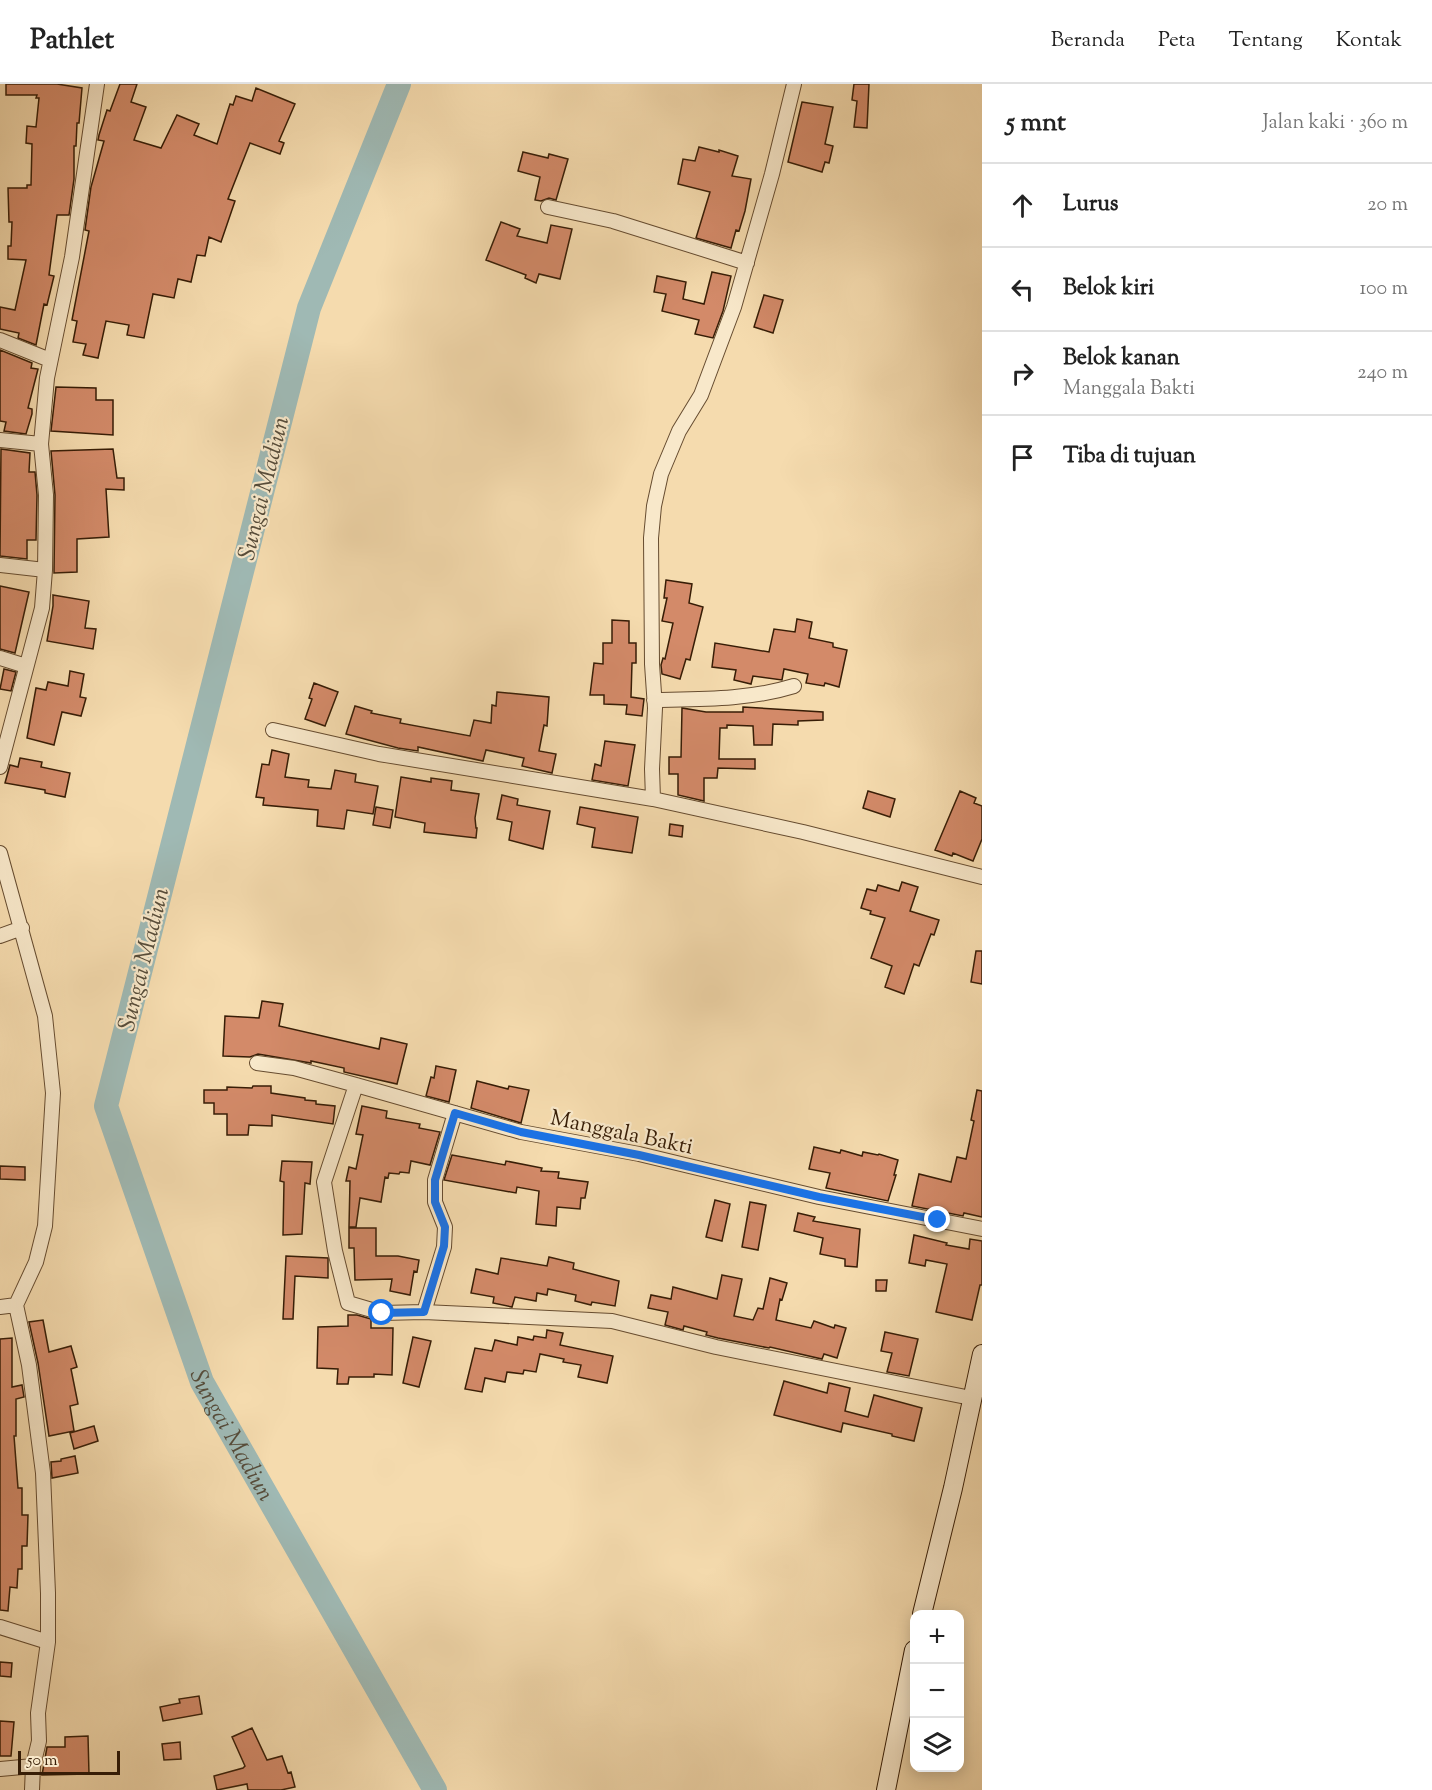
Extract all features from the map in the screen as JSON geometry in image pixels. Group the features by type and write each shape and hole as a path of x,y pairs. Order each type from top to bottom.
{"street":[{"path":"0,767 42,608 46,495 41,444 50,360 59,327 72,257 97,84"},
{"path":"653,799 651,538 654,506 662,474 679,431 701,395 719,349 747,263 794,84"},
{"path":"548,207 613,221 747,263"},
{"path":"0,340 50,360"},
{"path":"0,440 41,444"},
{"path":"0,565 45,570"},
{"path":"0,658 26,666"},
{"path":"654,700 719,698 775,692 794,686"},
{"path":"273,729 379,754 653,799 803,832 982,877"},
{"path":"0,853 45,1016 53,1093 45,1226 36,1262 16,1305 29,1365 43,1473 48,1642 38,1713 39,1741 33,1766 32,1790"},
{"path":"0,936 22,928"},
{"name":"Manggala Bakti","path":"257,1063 294,1068 356,1084 521,1132 639,1155 819,1197 982,1229"},
{"path":"356,1084 324,1182 327,1210 348,1303 382,1313 424,1312 612,1322 716,1347 971,1398"},
{"path":"424,1312 444,1246 445,1227 435,1202 435,1180 455,1113"},
{"path":"0,1307 16,1305"},
{"path":"923,1610 953,1488 982,1354"},
{"path":"0,1627 48,1642"},
{"path":"886,1790 912,1664"},
{"path":"0,1769 33,1766"}],"building":[{"path":"6,84 57,84 82,88 76,146 74,146 74,179 69,215 57,215 49,275 54,276 47,305 44,304 36,345 18,338 19,333 0,329 0,307 15,310 26,260 8,259 12,222 9,222 8,188 27,188 27,185 31,185 32,144 26,143 27,126 36,127 39,98 36,98 37,95 6,95"},
{"path":"120,84 137,84 131,102 146,107 134,140 161,148 177,115 199,124 194,135 217,144 230,104 233,105 236,96 252,101 256,88 295,104 279,141 284,143 280,154 250,143 228,199 235,201 221,242 209,237 205,256 197,255 191,282 178,279 174,298 153,294 144,338 127,335 129,325 106,321 98,358 83,355 86,344 73,342 77,321 72,320 89,231 85,230 91,187 104,141 98,140 99,135 107,110 110,111"},
{"path":"854,84 869,84 867,128 854,127 857,101 852,100"},
{"path":"802,102 833,107 825,144 833,146 829,163 825,162 822,172 788,162"},
{"path":"699,147 738,156 732,176 751,179 745,211 731,248 696,238 710,192 678,184 683,159 695,161"},
{"path":"523,152 548,158 549,154 568,159 556,200 549,198 541,201 535,200 540,177 518,171"},
{"path":"501,222 520,229 517,236 547,243 551,225 572,229 560,279 539,274 536,283 525,278 526,275 486,260"},
{"path":"712,272 731,276 723,311 713,338 695,334 699,320 662,311 666,294 654,292 657,276 686,282 683,299 704,304"},
{"path":"764,295 783,300 773,333 754,327"},
{"path":"0,350 32,363 31,368 38,369 28,408 32,409 32,414 26,434 4,431 6,422 0,421"},
{"path":"56,387 96,388 96,400 113,400 113,435 51,431"},
{"path":"1,449 30,453 29,472 35,472 36,540 27,540 27,559 0,556"},
{"path":"113,449 117,478 124,478 124,490 106,489 109,537 77,539 77,572 54,573 55,495 51,451"},
{"path":"666,580 692,584 689,603 703,607 690,660 686,659 680,679 662,674 661,665 663,658 665,659 673,623 662,621 667,598 664,598"},
{"path":"0,586 29,592 15,653 0,649"},
{"path":"53,595 89,601 85,628 96,629 93,649 47,641"},
{"path":"797,619 812,622 809,638 833,643 833,647 847,650 839,687 825,683 824,686 806,683 808,674 784,669 782,680 753,676 751,684 734,680 736,670 712,667 715,643 769,652 774,629 795,632"},
{"path":"612,620 629,621 629,643 636,643 636,663 632,663 631,697 644,699 642,716 626,714 627,705 604,704 604,695 590,695 594,663 603,664 603,643 612,643"},
{"path":"4,669 16,672 11,691 0,689"},
{"path":"70,671 84,674 80,697 86,698 81,716 62,712 54,745 27,738 36,688 46,690 48,682 68,686"},
{"path":"314,683 338,692 325,726 305,719 312,699 309,698"},
{"path":"497,692 549,697 547,726 544,725 539,751 556,754 552,773 522,766 524,758 486,750 483,761 418,747 418,751 398,748 346,734 355,706 372,711 371,713 401,719 400,723 470,736 474,720 491,723 492,705 496,706"},
{"path":"743,707 823,712 823,720 798,721 798,725 773,724 772,745 754,745 753,726 727,725 727,728 720,728 719,759 755,759 755,769 718,768 717,778 704,778 704,801 678,795 678,774 669,774 669,757 681,757 682,708 706,712 743,712"},
{"path":"605,741 635,745 628,786 592,780 595,764 601,766"},
{"path":"272,750 289,754 285,777 309,780 308,787 331,789 335,770 356,774 355,782 378,786 373,814 347,810 344,829 317,826 318,810 263,805 264,798 256,797 262,764 269,765"},
{"path":"20,758 42,762 41,767 70,773 65,797 45,793 45,790 5,783 10,765 18,767"},
{"path":"401,777 431,782 431,778 452,781 451,790 479,794 475,818 476,838 424,832 425,823 395,817"},
{"path":"868,791 895,799 890,817 863,808"},
{"path":"960,791 976,798 974,803 982,806 982,839 973,861 953,853 952,856 935,850"},
{"path":"502,795 518,799 517,805 550,811 543,849 509,840 512,822 497,819"},
{"path":"376,807 393,810 390,828 373,825"},
{"path":"580,807 638,817 632,853 592,847 595,828 577,824"},
{"path":"670,824 683,826 682,837 669,835"},
{"path":"902,882 918,887 910,911 939,920 919,966 914,964 904,994 885,987 892,966 871,958 885,918 870,914 871,911 861,908 867,889 876,891 878,885 899,891"},
{"path":"976,951 982,951 982,984 971,982"},
{"path":"262,1001 283,1004 279,1026 379,1049 381,1038 407,1044 397,1084 344,1072 344,1068 311,1061 311,1063 258,1054 250,1057 223,1056 225,1016 259,1018"},
{"path":"436,1066 456,1070 449,1102 426,1096 431,1077 434,1078"},
{"path":"477,1081 508,1089 509,1086 529,1090 521,1123 471,1108"},
{"path":"253,1086 271,1086 271,1093 305,1098 305,1100 316,1101 316,1104 335,1106 333,1124 272,1115 272,1126 249,1125 248,1135 227,1135 227,1114 214,1114 214,1103 204,1103 204,1090 227,1090 227,1087 252,1088"},
{"path":"977,1090 982,1091 982,1217 964,1213 963,1216 912,1206 919,1174 951,1182 957,1157 966,1159 974,1121 971,1120"},
{"path":"362,1106 387,1111 386,1118 420,1124 419,1128 440,1132 430,1165 411,1161 409,1173 389,1173 388,1178 385,1177 381,1202 360,1198 356,1227 349,1227 350,1181 346,1181 349,1167 356,1169 363,1135 356,1134"},
{"path":"814,1147 840,1153 841,1150 862,1156 863,1152 879,1154 898,1160 888,1201 826,1188 830,1173 809,1169"},
{"path":"452,1155 505,1165 506,1161 542,1168 541,1171 559,1172 558,1178 588,1182 585,1198 581,1198 580,1209 557,1207 556,1226 536,1224 539,1191 517,1187 516,1193 444,1180"},
{"path":"282,1161 312,1162 310,1184 305,1183 302,1234 283,1235 284,1182 280,1181"},
{"path":"0,1166 25,1167 25,1180 0,1179"},
{"path":"715,1200 730,1204 722,1241 706,1237"},
{"path":"750,1202 766,1205 758,1250 742,1247"},
{"path":"798,1213 815,1217 813,1221 860,1229 857,1267 845,1266 845,1259 820,1254 823,1238 794,1231"},
{"path":"349,1228 376,1228 376,1256 398,1256 419,1260 417,1272 414,1271 410,1295 390,1291 392,1279 355,1280 354,1248 349,1248"},
{"path":"914,1235 969,1249 970,1239 982,1241 982,1285 980,1285 972,1320 936,1312 947,1264 926,1260 925,1266 909,1263"},
{"path":"286,1256 328,1258 328,1278 295,1276 293,1319 283,1319"},
{"path":"549,1257 574,1263 573,1269 619,1281 615,1306 592,1302 591,1305 575,1301 576,1295 548,1289 547,1295 537,1293 536,1301 515,1297 512,1307 493,1303 494,1297 471,1293 476,1269 498,1274 501,1258 547,1266"},
{"path":"722,1275 742,1279 734,1316 753,1320 758,1308 763,1309 770,1278 787,1283 782,1300 780,1299 776,1320 811,1328 814,1321 834,1328 835,1325 846,1328 837,1358 824,1354 822,1359 718,1338 706,1335 707,1332 684,1326 683,1330 665,1325 668,1312 648,1308 651,1295 671,1299 673,1287 717,1299"},
{"path":"876,1280 887,1280 886,1291 876,1291"},
{"path":"348,1315 371,1319 371,1328 393,1328 392,1375 374,1374 374,1377 349,1377 348,1384 337,1384 338,1369 317,1368 318,1327 348,1326"},
{"path":"43,1320 49,1352 71,1346 77,1367 71,1369 78,1404 70,1406 74,1431 49,1436 29,1322"},
{"path":"547,1330 563,1333 560,1345 613,1356 607,1383 578,1377 581,1365 540,1354 536,1372 524,1370 523,1374 507,1372 505,1382 485,1378 482,1392 465,1389 475,1348 492,1351 495,1340 517,1345 518,1337 533,1340 534,1336 546,1338"},
{"path":"885,1332 918,1339 909,1376 887,1372 892,1353 881,1351"},
{"path":"413,1337 431,1341 419,1387 403,1383"},
{"path":"12,1338 12,1387 22,1385 24,1397 16,1399 16,1436 14,1436 18,1488 22,1488 22,1515 28,1515 27,1546 22,1546 22,1569 18,1569 17,1588 10,1587 8,1611 0,1610 0,1339"},
{"path":"784,1381 827,1393 829,1383 850,1388 845,1411 868,1417 874,1395 922,1408 914,1441 843,1423 841,1432 774,1415"},
{"path":"94,1426 98,1441 74,1449 70,1433"},
{"path":"75,1456 78,1473 52,1478 51,1462"},
{"path":"0,1662 12,1663 11,1677 0,1676"},
{"path":"199,1696 202,1714 163,1721 160,1707 180,1703 179,1699"},
{"path":"0,1721 14,1722 11,1756 0,1756"},
{"path":"252,1728 267,1760 282,1756 288,1773 291,1772 295,1787 281,1790 248,1790 247,1784 217,1790 214,1776 245,1766 232,1737"},
{"path":"88,1736 89,1774 42,1775 47,1747 65,1747 65,1737"},
{"path":"180,1742 181,1759 164,1760 162,1744"}],"waterway":[{"name":"Sungai Madiun","path":"399,84 309,308 106,1106 202,1382 435,1790"}],"route":[{"path":"382,1313 424,1312 444,1246 445,1227 435,1202 435,1180 455,1113 521,1132 708,1170 819,1197 938,1220"}]}
